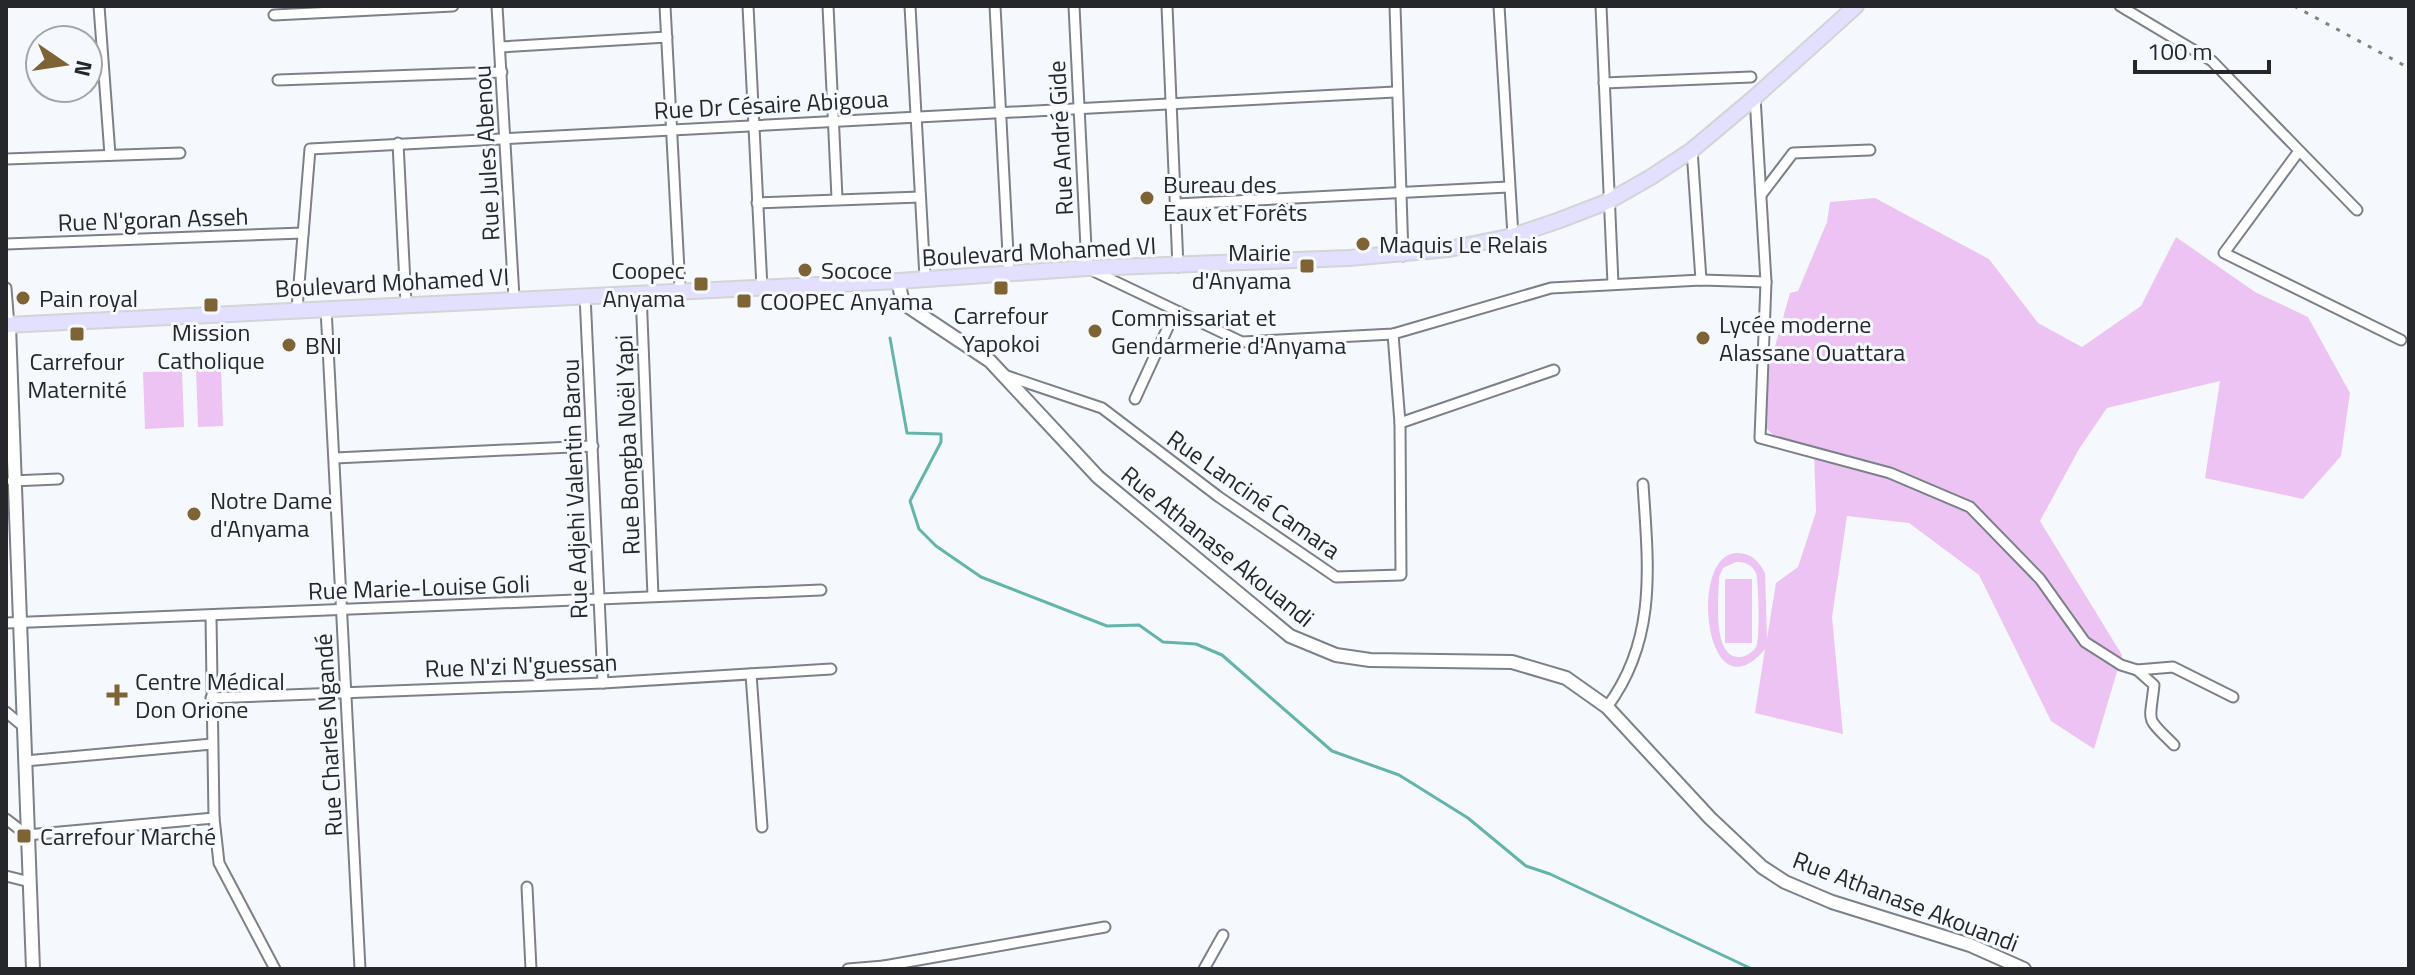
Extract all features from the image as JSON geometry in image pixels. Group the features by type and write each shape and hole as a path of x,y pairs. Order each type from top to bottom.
{"main road":[{"name":"Boulevard Mohamed VI","path":"7,325 680,289 898,281 1087,268 1178,267 1403,256 1513,236 1609,201 1692,150 1856,6"}],"street":[{"path":"99,6 110,155"},
{"path":"274,15 453,6"},
{"name":"Rue Jules Abenou","path":"497,6 514,298"},
{"path":"665,6 680,289"},
{"path":"748,6 762,288"},
{"path":"828,6 837,198"},
{"path":"910,6 925,278"},
{"path":"995,6 1009,273"},
{"name":"Rue André Gide","path":"1074,6 1087,268"},
{"path":"1174,6 1167,6 1178,267"},
{"path":"1395,6 1395,92 1403,256"},
{"path":"1499,6 1513,236"},
{"path":"1601,6 1613,284"},
{"path":"2120,6 2212,61 2357,210"},
{"path":"500,47 667,37"},
{"path":"278,80 502,72"},
{"path":"1604,83 1751,77"},
{"name":"Rue Dr Césaire Abigoua","path":"297,309 310,149 1395,92"},
{"path":"1755,97 1766,282 1760,438 1890,473 1970,507 2040,579 2085,642 2121,665 2137,670 2173,667 2233,697"},
{"path":"398,143 406,304"},
{"path":"1692,150 1701,280"},
{"path":"1761,195 1793,153 1870,150"},
{"path":"2299,151 2224,253 2401,340"},
{"path":"6,159 180,153"},
{"path":"1177,204 1508,187"},
{"path":"757,203 920,197"},
{"name":"Rue N'goran Asseh","path":"6,244 303,233"},
{"path":"1087,268 1242,342 1393,334 1551,288 1701,280 1766,282"},
{"name":"Rue Athanase Akouandi","path":"898,281 903,303 990,361 1098,477 1290,636 1336,655 1370,660 1479,659 1540,668 1566,678 1607,707 1719,827 1762,867 1785,882 1832,902 1970,945 2024,969"},
{"path":"6,288 12,481 12,623 24,727 33,969"},
{"name":"Rue Bongba Noël Yapi","path":"641,292 653,596"},
{"name":"Rue Adjehi Valentin Barou","path":"585,295 603,683"},
{"name":"Rue Charles Ngandé","path":"326,308 360,969"},
{"path":"1135,399 1175,312"},
{"name":"Rue Lanciné Camara","path":"1004,375 1102,408 1219,497 1336,577 1401,575 1400,423 1393,334"},
{"path":"1400,423 1554,370"},
{"path":"335,458 593,446"},
{"path":"12,481 58,479"},
{"path":"1607,707 1624,685 1643,638 1647,558 1643,484"},
{"name":"Rue Marie-Louise Goli","path":"12,623 821,590"},
{"path":"211,616 214,818 219,863 275,969"},
{"name":"Rue N'zi N'guessan","path":"211,698 603,683 831,669"},
{"path":"2137,670 2154,685 2148,715 2150,722 2174,745"},
{"path":"751,674 762,827"},
{"path":"6,712 24,727"},
{"path":"25,761 212,744"},
{"path":"6,819 27,835 214,818"},
{"path":"6,876 30,882"},
{"path":"527,887 531,969"},
{"path":"848,969 884,968 1105,927"},
{"path":"1204,969 1223,935"}],"shaded area":[{"path":"1875,198 1989,259 2038,323 2082,347 2141,306 2176,237 2255,292 2308,317 2350,393 2341,456 2303,499 2205,478 2220,381 2107,408 2079,449 2040,521 2122,655 2094,749 2051,721 1979,575 1909,523 1847,516 1832,617 1843,734 1755,713 1765,649 1745,665 1729,664 1717,651 1710,629 1708,603 1712,579 1721,561 1741,553 1754,558 1763,569 1767,638 1776,583 1798,567 1816,512 1814,450 1773,435 1765,427 1765,382 1790,293 1798,291 1827,222 1830,202","holes":["1736,562 1745,563 1756,573 1758,599 1756,647 1750,654 1741,657 1731,655 1725,648 1718,611 1719,577 1723,568"]},
{"path":"221,366 223,426 198,427 196,367"},
{"path":"182,371 184,427 145,429 143,372"},
{"path":"1725,579 1752,579 1752,643 1725,643"}],"waterway":[{"path":"890,338 907,433 941,434 941,442 910,501 919,529 936,546 981,577 1107,626 1139,625 1163,642 1196,644 1222,655 1332,751 1399,775 1468,818 1526,866 1550,874 1752,969"}],"railway":[{"path":"2294,6 2409,68"}],"place":[{"name":"Bureau des Eaux et Forêts","path":"1147,198"},
{"name":"Maquis Le Relais","path":"1363,244"},
{"name":"Mairie d'Anyama","path":"1307,266"},
{"name":"Sococe","path":"805,270"},
{"name":"Coopec Anyama","path":"701,284"},
{"name":"Carrefour Yapokoi","path":"1001,288"},
{"name":"Pain royal","path":"23,298"},
{"name":"COOPEC Anyama","path":"744,301"},
{"name":"Mission Catholique","path":"211,305"},
{"name":"Commissariat et Gendarmerie d'Anyama","path":"1095,331"},
{"name":"Carrefour Maternité","path":"77,334"},
{"name":"Lycée moderne Alassane Ouattara","path":"1703,338"},
{"name":"BNI","path":"289,345"},
{"name":"Notre Dame d'Anyama","path":"194,514"},
{"name":"Centre Médical Don Orione","path":"117,695"},
{"name":"Carrefour Marché","path":"24,836"}]}
